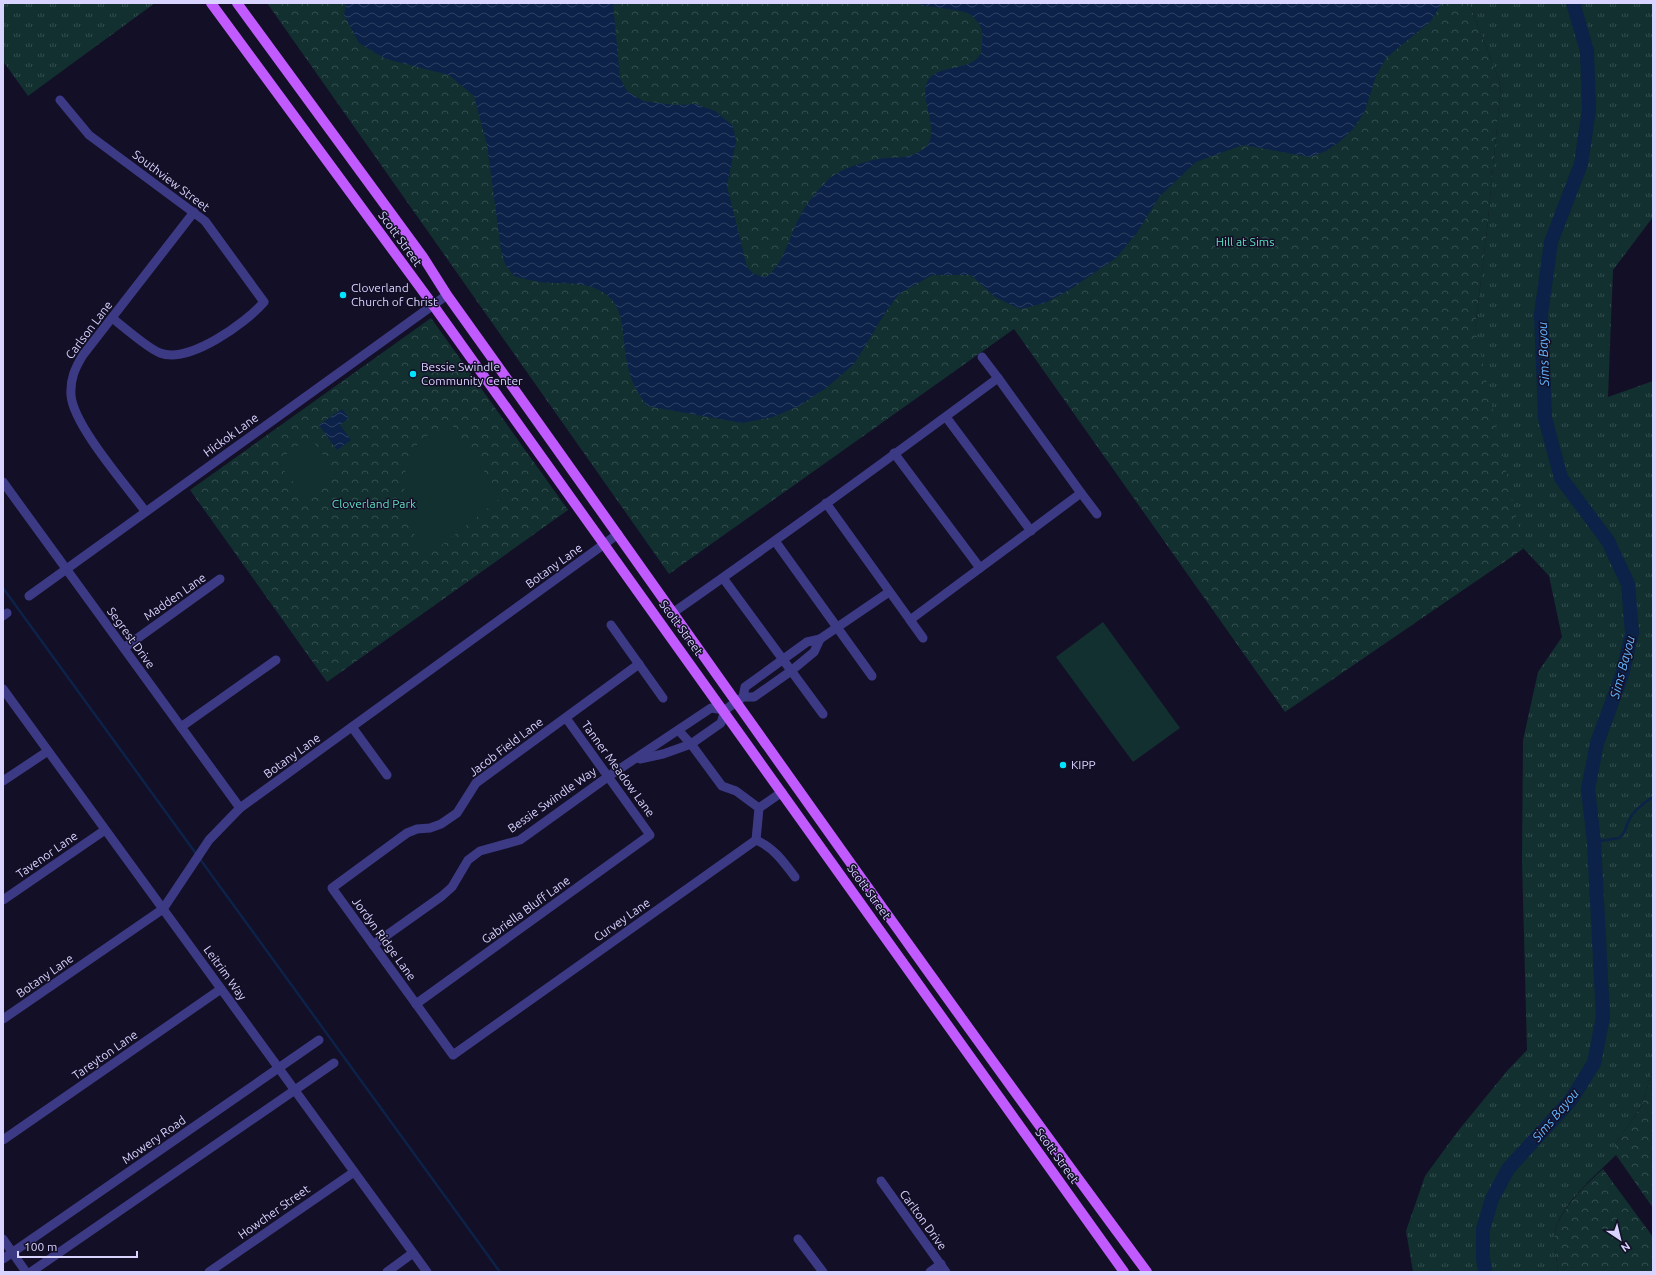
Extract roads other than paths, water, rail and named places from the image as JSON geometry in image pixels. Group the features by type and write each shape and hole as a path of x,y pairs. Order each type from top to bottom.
{"main road":[{"name":"Scott Street","path":"212,3 433,305 605,544 1124,1272"},
{"name":"Scott Street","path":"237,3 423,257 447,295 618,534 740,700 840,847 1062,1158 1147,1272"},
{"path":"519,426 533,415"},
{"path":"827,856 840,847"},
{"path":"905,964 918,955"},
{"path":"1050,1168 1062,1158"}],"street":[{"name":"Southview Street","path":"60,100 88,135 206,222 264,302 256,311 204,347 186,354 160,353 112,318"},
{"name":"Carlson Lane","path":"145,511 82,426 71,396 73,372 112,318 194,212"},
{"name":"Hickok Lane","path":"29,596 447,295"},
{"path":"982,357 1097,514"},
{"path":"674,612 775,541 998,378"},
{"path":"946,416 1031,530"},
{"path":"894,453 980,568"},
{"name":"Segrest Drive","path":"3,482 240,808"},
{"path":"910,620 1081,493"},
{"path":"826,503 923,638"},
{"name":"Botany Lane","path":"3,1019 163,909 215,833 240,808 618,534"},
{"path":"775,541 872,676"},
{"path":"723,578 823,714"},
{"name":"Madden Lane","path":"124,648 220,579"},
{"path":"820,639 814,652 791,671 754,698 740,700 745,687 764,672 808,642 820,639 889,592"},
{"path":"611,625 663,698"},
{"path":"181,727 276,660"},
{"name":"Jacob Field Lane","path":"332,888 407,833 417,829 430,828 441,824 463,806 476,783 639,664"},
{"path":"764,672 773,684"},
{"name":"Leitrim Way","path":"3,689 427,1272"},
{"name":"Bessie Swindle Way","path":"374,945 442,896 452,887 468,860 480,851 520,840 608,776 711,708 724,710 740,700"},
{"name":"Bessie Swindle Way","path":"634,760 663,754 691,744 721,723 724,710"},
{"name":"Tanner Meadow Lane","path":"566,718 650,835"},
{"path":"352,727 387,775"},
{"path":"678,731 691,744 722,786 736,791 759,808"},
{"path":"3,781 48,751"},
{"path":"782,792 759,808 756,840 768,845 777,853 794,877"},
{"name":"Tavenor Lane","path":"3,900 105,830"},
{"name":"Gabriella Bluff Lane","path":"416,1004 650,835"},
{"name":"Curvey Lane","path":"453,1055 756,840"},
{"name":"Jordyn Ridge Lane","path":"332,888 453,1055"},
{"name":"Tareyton Lane","path":"3,1140 221,989"},
{"name":"Mowery Road","path":"3,1259 319,1040"},
{"path":"31,1272 334,1063"},
{"name":"Howcher Street","path":"209,1272 354,1172"},
{"name":"Carlton Drive","path":"880,1181 946,1272"},
{"path":"3,1239 26,1272"},
{"path":"798,1239 823,1272"},
{"path":"387,1272 414,1254"},
{"path":"930,1272 941,1264"}],"water":[{"path":"346,3 613,3 620,78 627,91 643,101 675,105 695,104 715,111 733,126 736,141 727,186 747,267 754,274 765,277 777,266 795,225 802,213 812,198 828,180 848,168 864,162 905,157 922,150 928,144 931,137 931,129 925,92 926,85 930,78 943,70 969,64 981,53 982,29 979,23 971,15 962,11 916,3 1442,3 1431,21 1386,58 1376,76 1365,111 1353,129 1338,143 1326,151 1310,157 1243,145 1196,162 1159,197 1137,233 1116,258 1069,290 1045,303 1020,309 995,297 971,275 932,275 899,294 885,313 854,364 826,388 799,406 773,417 742,423 647,406 637,391 628,368 621,318 612,300 604,293 585,285 542,282 514,276 505,264 501,250 487,145 474,96 449,75 386,59 359,43 344,15"},
{"path":"342,409 349,418 340,425 351,440 337,450 319,425"}],"waterway":[{"name":"Sims Bayou","path":"1485,1272 1483,1258 1483,1229 1492,1199 1508,1169 1571,1100 1594,1063 1603,1017 1594,842 1588,789 1597,743 1622,675 1632,633 1628,584 1608,541 1561,478 1545,418 1541,314 1551,242 1581,164 1589,110 1587,51 1573,3"},
{"path":"3,588 197,855"},
{"path":"1594,842 1619,838 1624,833 1628,822 1635,811 1653,797"},
{"path":"200,859 500,1272"}],"place":[{"name":"Cloverland Church of Christ","path":"343,295"},
{"name":"Bessie Swindle Community Center","path":"413,374"},
{"name":"KIPP","path":"1063,765"}],"park label":[{"name":"Hill at Sims","path":"1245,242"},
{"name":"Cloverland Park","path":"374,504"}]}
